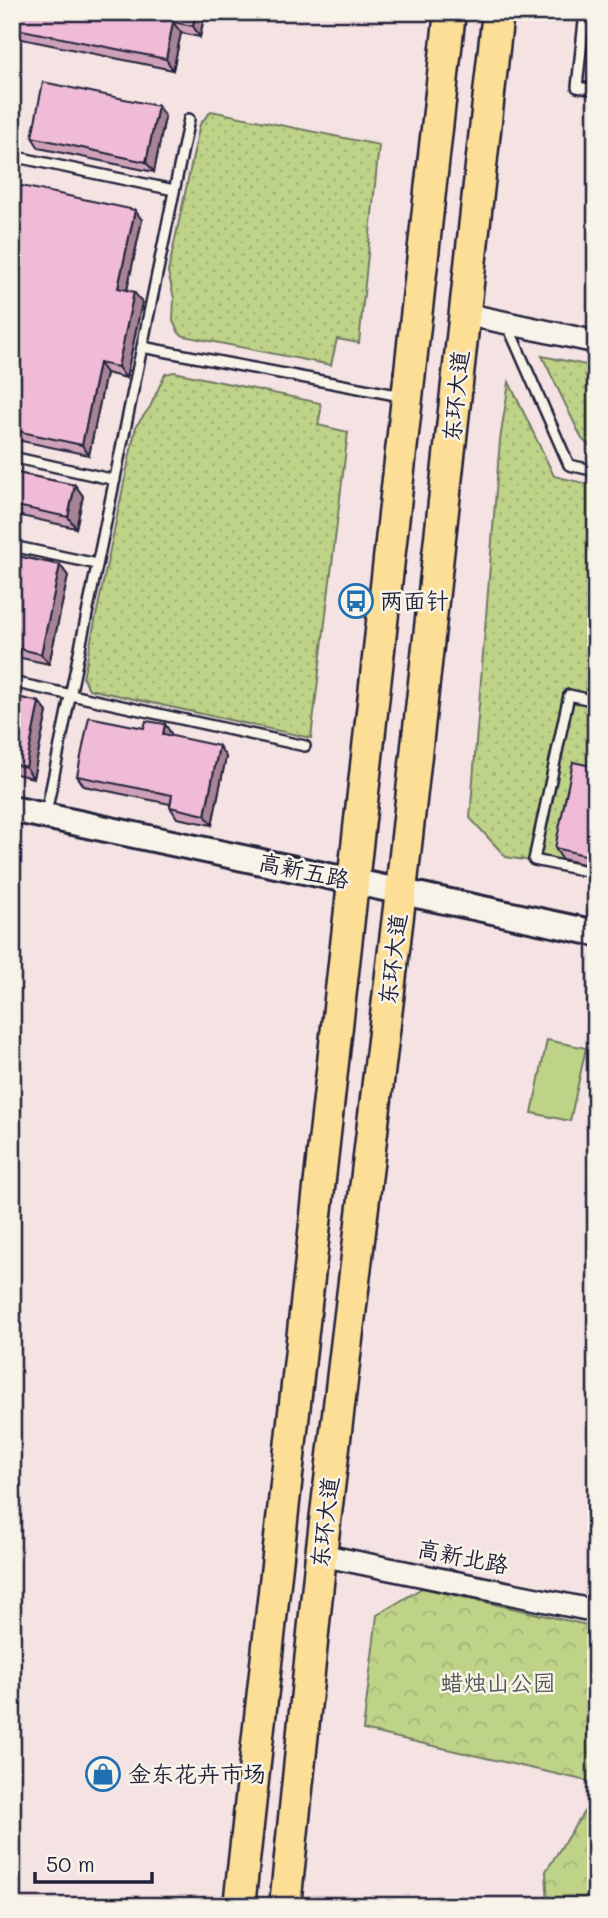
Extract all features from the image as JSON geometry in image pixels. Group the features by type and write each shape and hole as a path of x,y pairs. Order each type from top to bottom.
{"highway":[{"name":"东环大道","path":"239,1906 450,12"},
{"name":"东环大道","path":"285,1906 321,1555 400,899 498,12"}],"main road":[{"name":"高新五路","path":"12,809 352,889"},
{"name":"高新五路","path":"12,826 596,933"},
{"name":"高新五路","path":"400,899 596,948"}],"street":[{"path":"465,314 596,342"},
{"name":"高新北路","path":"321,1555 596,1611"}],"lane":[{"path":"585,12 577,87 596,90"},
{"path":"46,816 189,119"},
{"path":"12,156 174,190"},
{"path":"506,323 569,465 596,471"},
{"path":"142,347 407,397"},
{"path":"12,457 115,480"},
{"path":"12,546 97,564"},
{"path":"12,682 305,746"},
{"path":"596,701 569,695 534,860 596,873"}],"green space":[{"path":"211,111 379,145 359,343 337,339 331,365 184,336 179,333 173,321 174,298 168,272 200,124"},
{"path":"542,356 596,367 596,452 582,439"},
{"path":"174,372 320,403 318,425 348,432 311,738 89,689 83,678 136,426 150,407 165,374"},
{"path":"509,382 554,476 596,486 596,776 581,773 562,866 506,857 470,818 500,440"},
{"path":"547,1040 586,1048 570,1121 532,1113"},
{"name":"蜡烛山公园","path":"422,1588 596,1627 596,1783 363,1730 377,1615"},
{"path":"596,1793 596,1906 548,1906 546,1871"}],"building":[{"path":"12,12 195,12 193,26 173,22 166,59 12,28"},
{"path":"43,82 158,106 146,162 32,137"},
{"path":"12,184 135,210 118,288 134,292 118,367 99,363 82,445 12,430"},
{"path":"12,472 75,485 68,517 12,505"},
{"path":"12,555 60,565 41,654 12,647"},
{"path":"12,696 39,702 26,767 12,764"},
{"path":"89,717 144,728 146,721 165,724 163,734 219,746 205,815 170,807 172,795 77,776"},
{"path":"573,762 596,767 596,847 593,857 555,848"}],"place":[{"name":"两面针","path":"356,601"},
{"name":"金东花卉市场","path":"103,1774"}]}
